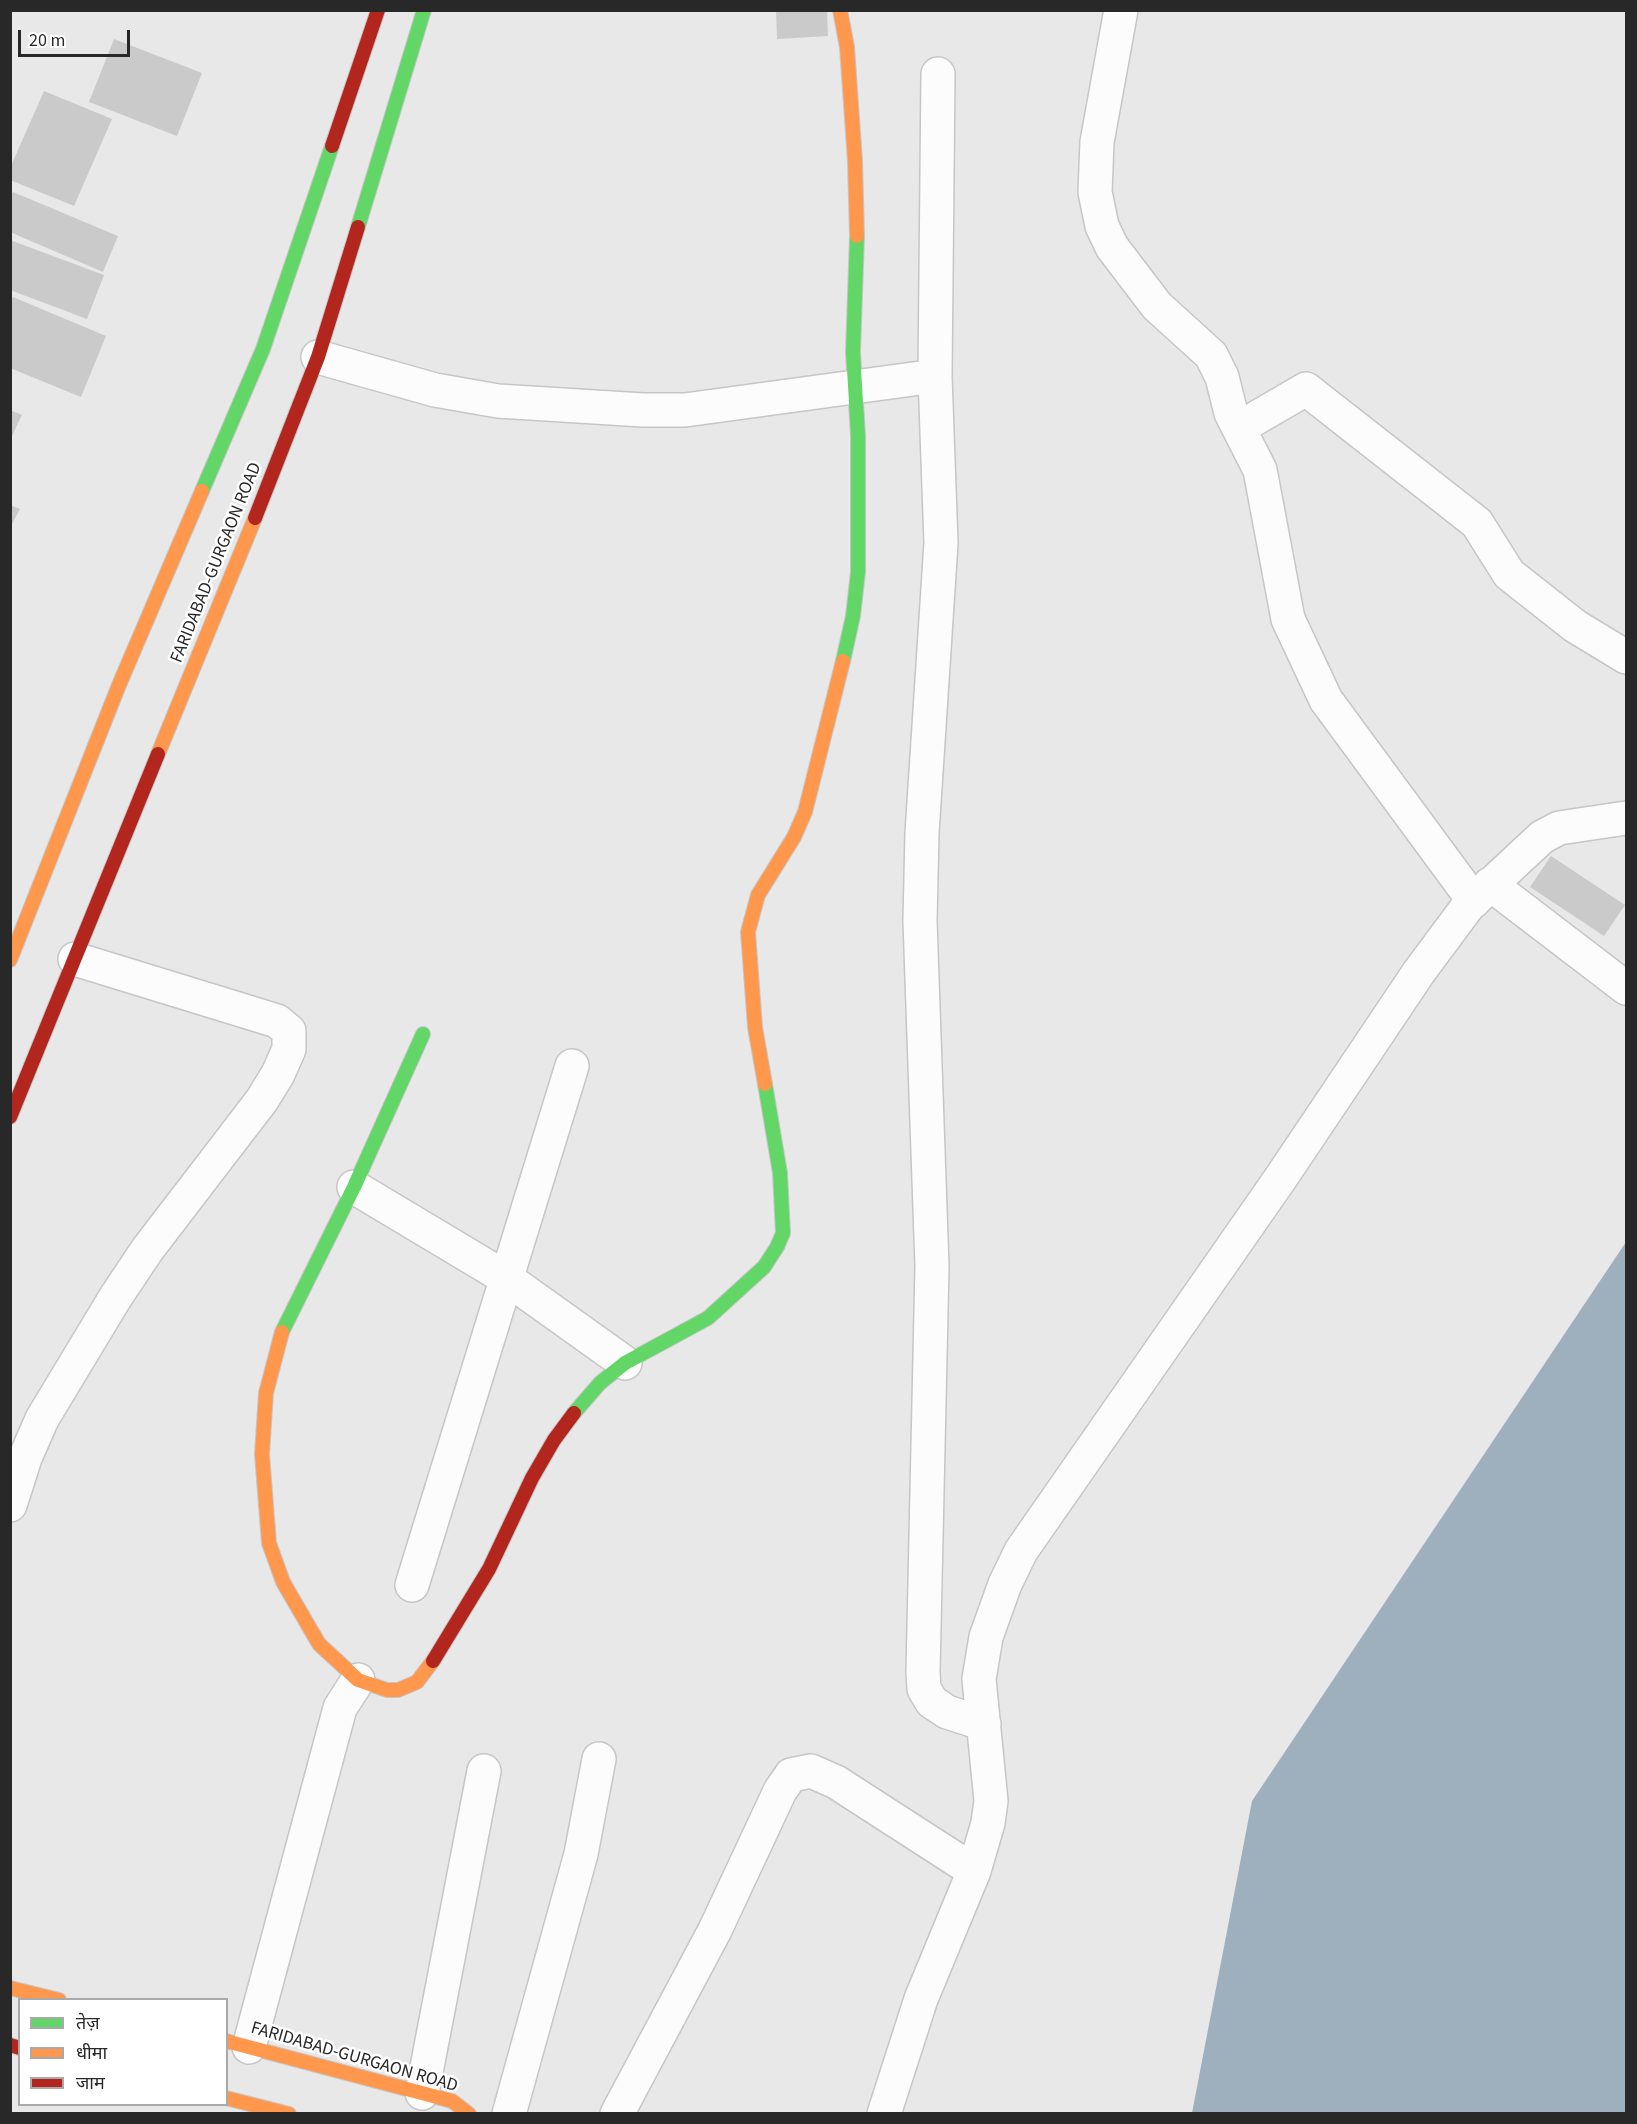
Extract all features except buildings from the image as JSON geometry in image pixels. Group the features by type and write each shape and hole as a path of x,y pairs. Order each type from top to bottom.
{"street":[{"path":"10,960 119,685 263,349 378,10"},
{"name":"FARIDABAD-GURGAON ROAD","path":"10,1117 318,357 424,10"},
{"path":"423,1034 354,1187 283,1328 266,1393 262,1454 269,1543 284,1582 319,1644 358,1680 398,1690 417,1682 427,1672 489,1569 532,1478 554,1440 600,1383 625,1363 708,1318 759,1272 777,1247 783,1233 780,1173 755,1027 748,958 748,932 758,895 794,837 805,812 853,616 858,572 858,436 853,389 857,257 855,161 847,47 840,10"},
{"path":"1121,10 1097,142 1095,192 1102,226 1112,248 1157,306 1211,355 1222,377 1231,413 1260,470 1288,619 1326,699 1482,892 1626,988"},
{"path":"938,74 935,376 941,543 922,833 920,921 932,1266 923,1672 924,1689 932,1702 947,1712 984,1724"},
{"path":"318,357 435,390 498,401 571,407 685,410 853,389 935,376"},
{"path":"1239,428 1305,389 1436,488 1477,523 1509,574 1575,626 1626,657"},
{"path":"884,2114 921,1999 974,1871 991,1801 979,1679 986,1637 1005,1584 1021,1551 1286,1169 1419,972 1482,892 1542,837 1559,828 1626,818"},
{"path":"10,1505 25,1458 42,1419 115,1298 147,1250 262,1100 278,1074 289,1049 289,1031 277,1021 75,959"},
{"path":"412,1585 572,1066"},
{"path":"354,1187 506,1278 625,1363"},
{"path":"238,2044 340,1708 358,1680"},
{"path":"509,2114 581,1854 599,1760"},
{"path":"422,2093 484,1771"},
{"path":"617,2114 715,1930 780,1791 791,1775 811,1771 836,1782 974,1871"},
{"path":"10,1988 51,1998"},
{"name":"FARIDABAD-GURGAON ROAD","path":"238,2044 452,2101 469,2114"},
{"path":"228,2099 289,2114"}],"water":[{"path":"1626,1242 1626,2113 1192,2113 1252,1801"}],"traffic: fast":[{"path":"358,227 424,10"},
{"path":"202,491 263,349 332,146"},
{"path":"843,661 853,616 858,572 858,436 853,352 857,236"},
{"path":"282,1332 354,1187 423,1034"},
{"path":"574,1413 600,1383 625,1363 708,1318 764,1267 777,1247 783,1233 780,1173 765,1084"}],"traffic: slow":[{"path":"840,10 847,47 855,161 857,236"},
{"path":"10,960 119,685 202,491"},
{"path":"158,754 255,518"},
{"path":"765,1084 755,1027 748,932 758,895 794,837 805,812 843,661"},
{"path":"282,1332 266,1393 262,1454 269,1543 283,1582 319,1644 358,1680 387,1690 398,1690 417,1682 433,1661"},
{"path":"10,1988 51,1998"},
{"path":"228,2042 452,2101 469,2114"},
{"path":"228,2099 289,2114"}],"traffic: jam":[{"path":"332,146 378,10"},
{"path":"255,518 318,357 358,227"},
{"path":"10,1117 158,754"},
{"path":"433,1661 489,1569 532,1478 554,1440 574,1413"},
{"path":"10,2045 18,2047"}]}
